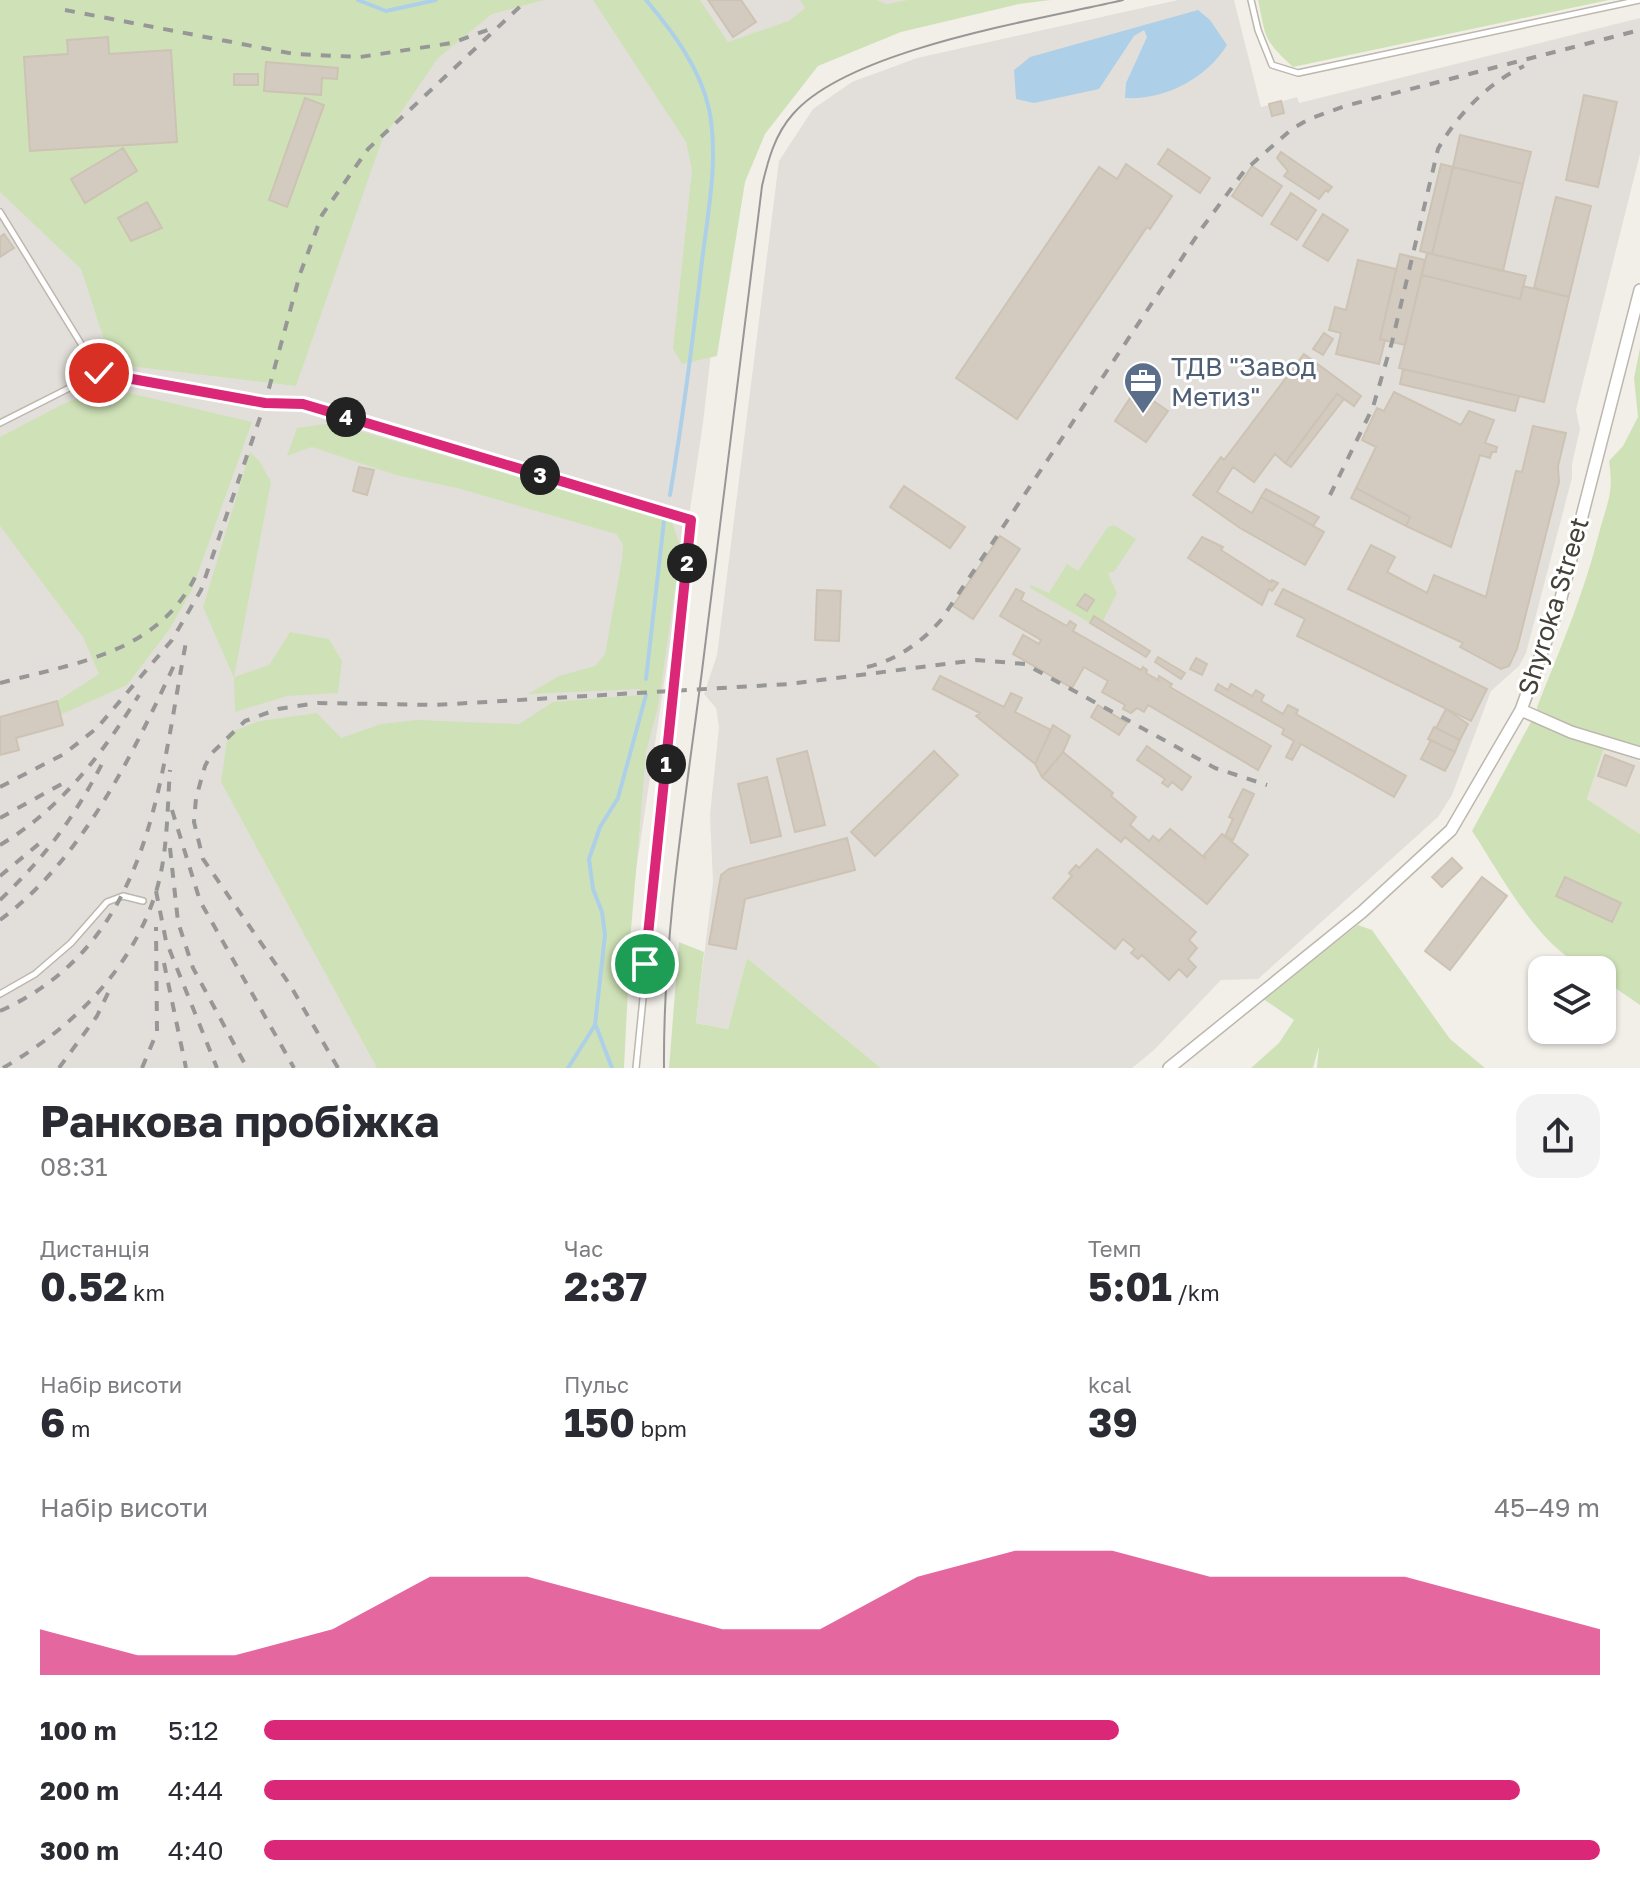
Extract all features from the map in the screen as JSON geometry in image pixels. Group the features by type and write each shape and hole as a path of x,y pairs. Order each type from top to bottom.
{"street":[{"name":"Shyroka Street","path":"1169,1068 1362,912 1451,830 1521,710 1560,602 1640,290"},
{"path":"1521,710 1571,732 1640,753"}],"lane":[{"path":"1251,0 1258,30 1272,65 1298,73 1640,0"},
{"path":"0,212 99,373"},
{"path":"0,423 99,373 265,403 303,404 691,520 636,1068"},
{"path":"0,994 35,974 71,943 107,902 123,896 143,901"}],"shaded area":[{"path":"0,0 974,0 794,43 739,108 703,423 608,1058 564,1068 0,1068"},
{"path":"1178,0 1234,0 1261,107 1297,97 1299,103 1640,18 1640,154 1576,410 1580,429 1572,478 1526,653 1519,666 1491,691 1452,795 1438,817 1258,979 1221,980 1154,1050 1132,1068 881,1068 747,958 728,1029 696,1023 713,882 710,815 719,727 716,708 704,694 717,655 779,161 813,109 852,82 917,58"},
{"path":"1604,748 1640,761 1640,834 1587,799"}],"green space":[{"path":"0,0 544,0 492,14 438,58 382,140 296,386 112,364 81,269 0,192"},
{"path":"593,0 700,0 728,42 789,21 805,8 800,0 876,0 887,4 908,0 1051,0 1019,4 901,32 818,66 765,134 745,182 717,356 682,364 673,349 692,170 686,142"},
{"path":"1258,0 1609,0 1293,67 1267,37"},
{"path":"1640,348 1640,750 1538,715 1537,707 1593,556 1609,498 1609,461 1623,446 1638,417 1634,378"},
{"path":"108,388 252,422 192,590 169,630 127,685 60,715 57,701 99,674 83,637 0,526 0,437 65,403"},
{"path":"332,423 672,522 681,548 658,707 646,752 631,930 624,1068 377,1068 221,782 228,733 260,721 317,713 341,738 381,724 416,720 519,724 553,702 639,695 640,689 528,694 559,676 595,666 605,654 622,559 623,544 616,534 457,488 396,475 312,447 287,456 297,428"},
{"path":"250,452 260,462 271,482 234,677 269,665 290,632 329,639 342,661 338,693 287,696 235,712 234,678 203,607"},
{"path":"1114,525 1136,539 1114,572 1108,573 1117,593 1103,621 1095,616 1090,623 1030,588 1031,585 1049,593 1067,564 1078,571 1108,527"},
{"path":"1532,720 1604,748 1587,799 1640,834 1640,1005 1616,989 1616,956 1567,956 1545,937 1511,893 1472,831"},
{"path":"1358,925 1372,930 1450,1039 1485,1068 1317,1068 1319,1046 1313,1068 1251,1068 1279,1043 1294,1020 1262,998"},
{"path":"679,942 704,952 696,1023 728,1029 747,958 881,1068 669,1068"}],"water":[{"path":"1198,10 1210,20 1227,45 1208,68 1183,85 1155,95 1125,98 1126,83 1147,37 1144,30 1134,36 1099,89 1034,103 1016,99 1014,70 1030,57"}],"building":[{"path":"708,0 741,0 756,22 733,37"},
{"path":"108,37 109,54 171,50 177,142 30,151 24,57 68,54 67,40"},
{"path":"266,62 338,68 337,79 322,78 321,95 264,91"},
{"path":"234,74 258,74 258,85 234,85"},
{"path":"1584,95 1617,102 1598,187 1566,180"},
{"path":"305,98 324,105 287,207 269,200"},
{"path":"1281,101 1284,113 1272,116 1269,104"},
{"path":"1460,135 1531,152 1523,184 1453,167"},
{"path":"123,148 137,171 85,203 71,179"},
{"path":"1168,149 1210,178 1200,193 1158,164"},
{"path":"1281,152 1332,187 1319,199 1284,176 1288,171 1277,158"},
{"path":"1126,164 1172,196 1150,229 1147,227 1017,419 956,378 1099,167 1117,179"},
{"path":"1441,164 1453,167 1432,254 1420,251"},
{"path":"1252,166 1282,186 1262,216 1232,196"},
{"path":"1453,167 1523,184 1503,271 1432,254"},
{"path":"1291,193 1316,210 1297,240 1271,224"},
{"path":"1556,197 1591,206 1569,297 1534,288"},
{"path":"147,202 162,228 131,241 118,218"},
{"path":"1323,214 1348,230 1328,261 1303,246"},
{"path":"4,234 14,248 0,257 0,237"},
{"path":"1427,253 1526,276 1520,299 1422,275"},
{"path":"1400,254 1425,260 1405,345 1380,339"},
{"path":"1358,260 1396,269 1380,339 1385,340 1379,364 1336,354 1341,333 1329,330 1335,307 1346,310"},
{"path":"1422,275 1520,299 1523,286 1569,297 1544,402 1399,368"},
{"path":"1324,333 1333,339 1323,355 1313,349"},
{"path":"1304,354 1361,396 1354,406 1337,394 1285,463 1275,454 1254,482 1233,467 1217,492 1252,513 1261,497 1324,532 1305,565 1240,528 1193,495 1221,457 1224,460"},
{"path":"1403,369 1519,396 1515,411 1400,384"},
{"path":"1136,389 1168,411 1146,442 1115,421"},
{"path":"1394,392 1461,425 1469,411 1494,420 1485,443 1497,447 1496,452 1492,452 1490,458 1480,455 1451,547 1406,526 1410,517 1356,488 1376,447 1362,440 1377,408 1384,411"},
{"path":"1337,394 1344,399 1291,467 1285,463"},
{"path":"1533,426 1566,433 1558,466 1559,482 1517,649 1509,666 1501,669 1460,647 1463,643 1348,589 1371,545 1395,557 1387,572 1427,593 1434,575 1486,597 1516,471 1522,472"},
{"path":"359,467 374,470 367,495 353,491"},
{"path":"904,486 965,527 950,548 890,507"},
{"path":"1356,488 1410,517 1406,526 1351,498"},
{"path":"1266,489 1319,517 1313,526 1261,497"},
{"path":"1000,536 1020,549 973,619 953,606"},
{"path":"1202,537 1223,547 1221,550 1271,582 1278,583 1272,591 1269,589 1262,605 1188,558"},
{"path":"1016,589 1024,593 1021,600 1067,626 1070,621 1076,625 1073,631 1141,670 1143,667 1146,673 1158,680 1159,676 1172,684 1170,687 1271,746 1258,770 1148,705 1144,712 1137,708 1131,713 1123,709 1125,705 1102,692 1108,681 1084,667 1072,688 1013,654 1023,635 1039,644 1041,640 1000,616"},
{"path":"1283,589 1487,689 1471,721 1297,636 1305,619 1275,604"},
{"path":"817,590 841,591 839,641 815,640"},
{"path":"1085,594 1094,600 1087,611 1077,605"},
{"path":"1094,616 1150,651 1146,657 1090,623"},
{"path":"1158,657 1185,673 1181,679 1155,662"},
{"path":"1196,658 1207,664 1202,675 1190,669"},
{"path":"940,676 1004,707 1011,693 1022,698 1015,712 1051,730 1035,764 976,716 980,713 933,689"},
{"path":"1218,684 1228,690 1231,684 1252,696 1256,690 1264,695 1261,701 1283,714 1288,705 1298,710 1296,714 1406,776 1394,797 1301,744 1292,760 1286,757 1294,741 1282,734 1284,729 1215,690"},
{"path":"57,701 63,725 16,738 19,750 0,755 0,717"},
{"path":"1098,705 1127,723 1119,735 1091,717"},
{"path":"1446,709 1468,724 1460,740 1436,728"},
{"path":"1053,725 1070,736 1063,752 1042,777 1035,764"},
{"path":"1434,727 1460,740 1455,752 1428,739"},
{"path":"1431,740 1455,752 1445,771 1421,759"},
{"path":"1147,746 1191,777 1182,790 1172,782 1168,787 1162,783 1165,779 1137,760"},
{"path":"807,751 825,825 795,832 777,759"},
{"path":"934,751 958,775 875,856 851,832"},
{"path":"1063,752 1113,793 1111,796 1136,817 1130,825 1149,841 1153,836 1159,841 1170,829 1206,859 1204,855 1222,834 1248,855 1207,904 1125,837 1121,842 1042,777"},
{"path":"1605,755 1634,766 1626,786 1598,776"},
{"path":"767,777 781,836 751,843 738,784"},
{"path":"1243,789 1254,794 1233,840 1225,836 1233,819 1229,817"},
{"path":"847,838 855,870 745,899 736,949 709,944 721,875 729,869"},
{"path":"1097,849 1196,932 1189,940 1197,948 1188,959 1196,967 1187,977 1179,969 1169,980 1142,955 1138,959 1131,953 1135,949 1123,939 1115,949 1053,898 1072,876 1069,873 1076,865 1079,868"},
{"path":"1452,858 1462,868 1442,887 1432,877"},
{"path":"1482,877 1507,896 1450,970 1425,951"},
{"path":"1565,877 1621,903 1612,922 1556,896"}],"waterway":[{"path":"358,0 386,11 436,0"},
{"path":"646,0 675,38 699,79 709,109 713,147 688,378 670,495"},
{"path":"646,679 664,521"},
{"path":"568,1068 595,1025 605,935 589,859 600,827 618,798 646,695"},
{"path":"596,1026 612,1068"}],"tram line":[{"path":"664,1068 667,968 682,820 762,186 777,139 793,114 820,91 856,72 947,40 1123,0"}],"railway":[{"path":"0,787 64,754 97,728 172,640 201,590 265,403 300,274 322,215 368,149 527,0"},
{"path":"65,10 294,54 360,57 452,43 493,28"},
{"path":"867,667 907,650 941,620 1202,228 1245,170 1292,129 1309,119 1345,106 1640,30"},
{"path":"1330,495 1373,407 1392,342 1438,149 1454,124 1475,101 1498,81 1524,66"},
{"path":"0,683 88,660 141,636 163,619 183,597 199,569"},
{"path":"0,1011 51,981 90,944 119,900 140,852 156,800 187,637"},
{"path":"338,1068 290,985 203,859 194,822 196,798 212,753 245,721 278,709 318,703 435,705 789,684 977,660 1025,664 1215,768 1267,785"},
{"path":"0,920 57,867 81,835 124,767 176,661"},
{"path":"0,845 42,815 78,779 111,738 139,695"},
{"path":"0,900 58,835 104,760"},
{"path":"3,1068 76,1015 115,972 131,947 145,921 160,877 170,770"},
{"path":"0,818 67,781"},
{"path":"172,810 200,901 294,1068"},
{"path":"0,876 46,838"},
{"path":"170,848 178,922 193,968 247,1068"},
{"path":"156,891 166,941 217,1068"},
{"path":"142,1068 157,1032 156,927"},
{"path":"164,963 186,1068"},
{"path":"59,1068 97,1016 109,991"}],"place":[{"name":"ТДВ \"Завод Метиз\"","path":"1143,415"}],"route":[{"path":"99,373 265,403 303,404 691,520 645,964"}]}
